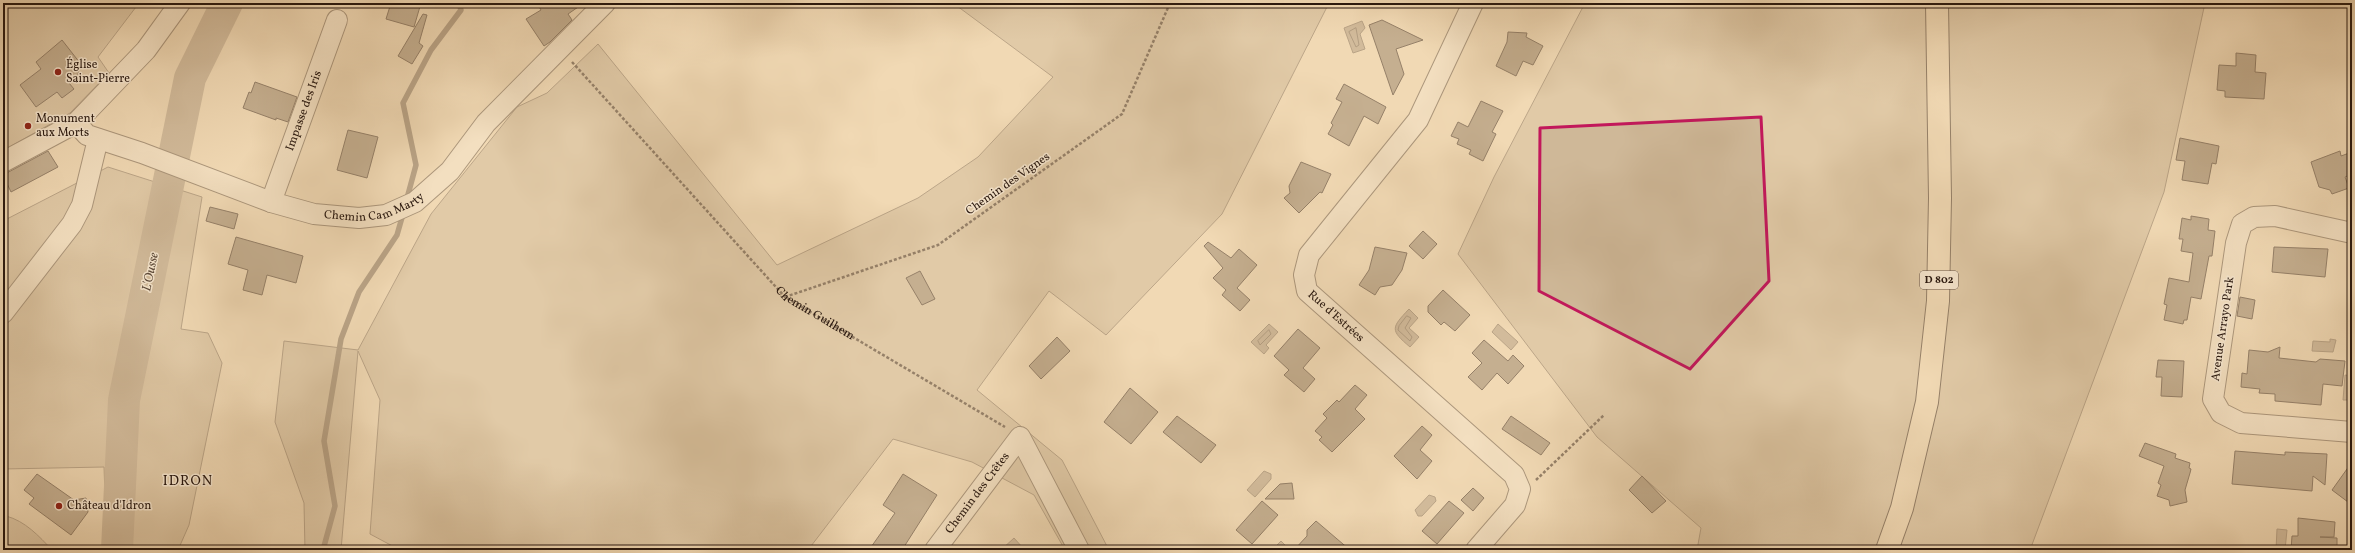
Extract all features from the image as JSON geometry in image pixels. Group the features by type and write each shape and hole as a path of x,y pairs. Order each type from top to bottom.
{"main road":[{"name":"D 802","path":"1887,550 1902,508 1927,402 1938,301 1940,198 1937,3"}],"street":[{"path":"3,162 76,123 129,70 180,3"},
{"name":"Chemin Cam Marty","path":"76,123 87,135 142,153 271,202 314,214 359,218 386,215 415,202 450,171 486,123 519,87 561,49 605,3"},
{"name":"Rue d’Estrées","path":"1473,3 1418,120 1309,255 1304,274 1307,291 1514,475 1520,489"},
{"name":"Impasse des Iris","path":"271,202 337,20"},
{"path":"3,313 72,224 82,206 98,138"},
{"name":"Avenue Arrayo Park","path":"2352,233 2274,216 2254,217 2242,224 2236,243 2213,399 2222,414 2240,423 2352,432"},
{"path":"1020,437 1079,550"},
{"name":"Chemin des Crêtes","path":"935,550 1020,437"},
{"path":"1476,550 1515,505 1520,489"}],"path":[{"name":"Chemin des Vignes","path":"785,297 938,245 1122,114 1170,3"},
{"name":"Chemin Guilhem","path":"561,49 785,297 1020,437"},
{"path":"1520,489 1538,479 1604,415"}],"highlighted area":[{"path":"1761,117 1769,281 1690,369 1539,291 1540,128"}],"shaded area":[{"path":"3,3 139,3 98,57 109,73 70,113 4,150"},
{"path":"953,3 1329,3 1222,214 1106,335 1049,291 977,390 1062,460 1109,550 1065,550 1034,495 972,462 893,439 808,550 400,550 370,534 380,400 358,351 341,550 305,550 304,503 275,422 284,341 358,350 431,214 517,107 547,93 598,44 777,265 918,198 978,157 1053,77"},
{"path":"1585,3 2205,3 2164,192 2030,550 1697,550 1701,528 1597,437 1458,254 1494,177"},
{"path":"108,167 202,197 181,329 208,333 222,363 189,525 178,550 107,550 104,467 3,469 3,221"},
{"path":"6,516 25,525 37,534 52,550 3,550 3,517"}],"water":[{"path":"1362,21 1365,28 1360,34 1365,49 1353,53 1344,28"},
{"path":"1409,309 1418,318 1409,328 1419,337 1410,347 1399,337 1395,329 1396,325"},
{"path":"1269,324 1278,332 1266,345 1269,348 1264,354 1251,342"},
{"path":"1498,324 1518,342 1511,350 1492,332"},
{"path":"2330,339 2336,340 2333,352 2312,351 2313,341 2330,342"},
{"path":"2345,375 2352,376 2352,400 2343,400"},
{"path":"1264,471 1271,474 1271,479 1255,497 1247,490"},
{"path":"1429,495 1435,497 1436,501 1422,516 1418,516 1415,510"},
{"path":"2277,529 2287,530 2285,550 2276,550"},
{"path":"1014,538 1023,548 1021,550 1001,550"},
{"path":"1281,541 1289,549 1272,550"}],"building":[{"path":"391,3 421,3 414,27 386,19"},
{"path":"537,3 584,3 568,14 572,20 544,46 526,19 541,10"},
{"path":"423,14 427,15 419,43 423,46 412,64 398,56"},
{"path":"1382,20 1423,40 1396,49 1404,74 1393,95 1369,25"},
{"path":"1508,32 1527,33 1526,37 1543,46 1533,65 1523,61 1516,76 1496,66 1507,42"},
{"name":"Église Saint-Pierre","path":"62,40 80,63 78,75 69,83 74,89 62,98 57,92 36,107 20,85 41,69 36,62"},
{"path":"2236,53 2256,55 2255,72 2266,73 2264,99 2225,97 2225,91 2217,90 2219,65 2236,66"},
{"path":"255,82 297,97 288,122 276,118 276,120 243,108 249,92 251,93"},
{"path":"1344,84 1386,107 1378,124 1364,116 1349,146 1328,134 1333,125 1331,123 1342,102 1336,99"},
{"path":"1481,101 1503,111 1492,132 1496,134 1483,161 1469,154 1471,150 1457,144 1459,139 1451,136 1458,122 1468,127"},
{"path":"348,130 378,137 367,178 337,170"},
{"path":"2180,138 2219,146 2216,164 2212,163 2208,184 2182,180 2185,161 2176,160"},
{"path":"48,151 58,167 11,192 3,175"},
{"path":"2340,151 2341,156 2352,152 2352,174 2345,177 2349,188 2332,194 2330,190 2319,187 2311,162"},
{"path":"1301,162 1331,174 1322,193 1320,192 1299,213 1284,198 1290,193 1289,186"},
{"path":"210,207 238,214 234,229 206,221"},
{"path":"2191,216 2209,219 2208,230 2215,231 2212,256 2209,256 2201,299 2191,297 2187,320 2184,320 2183,324 2164,320 2167,305 2164,304 2169,278 2189,282 2193,253 2181,251 2183,239 2179,239 2182,218 2191,220"},
{"path":"1423,231 1437,244 1423,259 1409,246"},
{"path":"236,237 303,256 296,283 267,275 262,295 243,290 248,270 228,264"},
{"path":"1208,242 1231,258 1239,249 1257,265 1237,288 1250,300 1240,311 1222,295 1226,290 1213,278 1223,268 1204,246"},
{"path":"1375,247 1407,253 1402,270 1392,285 1380,287 1375,295 1359,285 1369,270"},
{"path":"2274,247 2328,249 2325,277 2272,272"},
{"path":"920,271 935,299 922,305 906,278"},
{"path":"1443,290 1470,315 1455,331 1444,322 1441,325 1428,312 1428,306"},
{"path":"2240,297 2255,300 2252,319 2237,316"},
{"path":"1298,329 1320,348 1303,368 1315,379 1304,392 1284,375 1289,370 1274,356"},
{"path":"1057,337 1070,351 1041,379 1029,366"},
{"path":"1484,340 1508,361 1513,355 1524,366 1508,384 1497,373 1482,390 1468,377 1482,363 1472,353"},
{"path":"2280,347 2279,358 2316,362 2320,359 2345,361 2342,386 2323,384 2321,405 2275,401 2275,394 2259,393 2260,389 2241,387 2242,373 2247,374 2249,350 2268,352"},
{"path":"2158,360 2184,361 2182,397 2161,396 2162,377 2156,377"},
{"path":"1355,385 1367,395 1355,409 1365,419 1332,452 1319,440 1322,437 1315,431 1327,418 1323,414 1337,400 1339,402"},
{"path":"1130,388 1158,412 1131,444 1104,422"},
{"path":"1177,416 1216,445 1201,463 1163,432"},
{"path":"1511,416 1550,443 1541,455 1502,429"},
{"path":"1422,426 1432,435 1420,450 1432,461 1417,479 1394,456"},
{"path":"2145,443 2176,454 2175,458 2190,463 2189,468 2191,469 2185,490 2187,502 2170,506 2169,500 2157,496 2161,485 2158,483 2164,466 2139,456"},
{"path":"2235,451 2285,455 2285,452 2327,454 2325,485 2313,476 2312,491 2232,484"},
{"path":"2352,462 2352,505 2332,490"},
{"name":"Château d'Idron","path":"37,474 74,500 86,498 88,512 71,535 29,504 34,498 24,490"},
{"path":"903,474 937,495 902,550 869,550 895,513 883,505"},
{"path":"1642,476 1666,501 1652,513 1629,490"},
{"path":"1292,483 1294,499 1265,499 1280,484"},
{"path":"1473,488 1484,498 1473,511 1461,500"},
{"path":"1262,501 1278,515 1252,544 1236,530"},
{"path":"1449,501 1464,513 1437,544 1422,531"},
{"path":"2298,518 2335,522 2334,537 2320,537 2337,538 2337,550 2291,550 2292,536 2298,536"},
{"path":"1316,521 1350,550 1294,550 1307,536 1307,530"}],"waterway":[{"name":"L'Ousse","path":"117,550 124,400 190,78 227,3"},
{"path":"406,202 416,165 403,103 431,50 461,10 459,3"},
{"path":"323,550 335,506 324,441 341,339 359,292 397,235 403,214"}],"place":[{"name":"Église Saint-Pierre","path":"58,72"},
{"name":"Monument aux Morts","path":"28,126"},
{"name":"Château d'Idron","path":"59,506"}],"district":[{"name":"IDRON","path":"188,481"}]}
